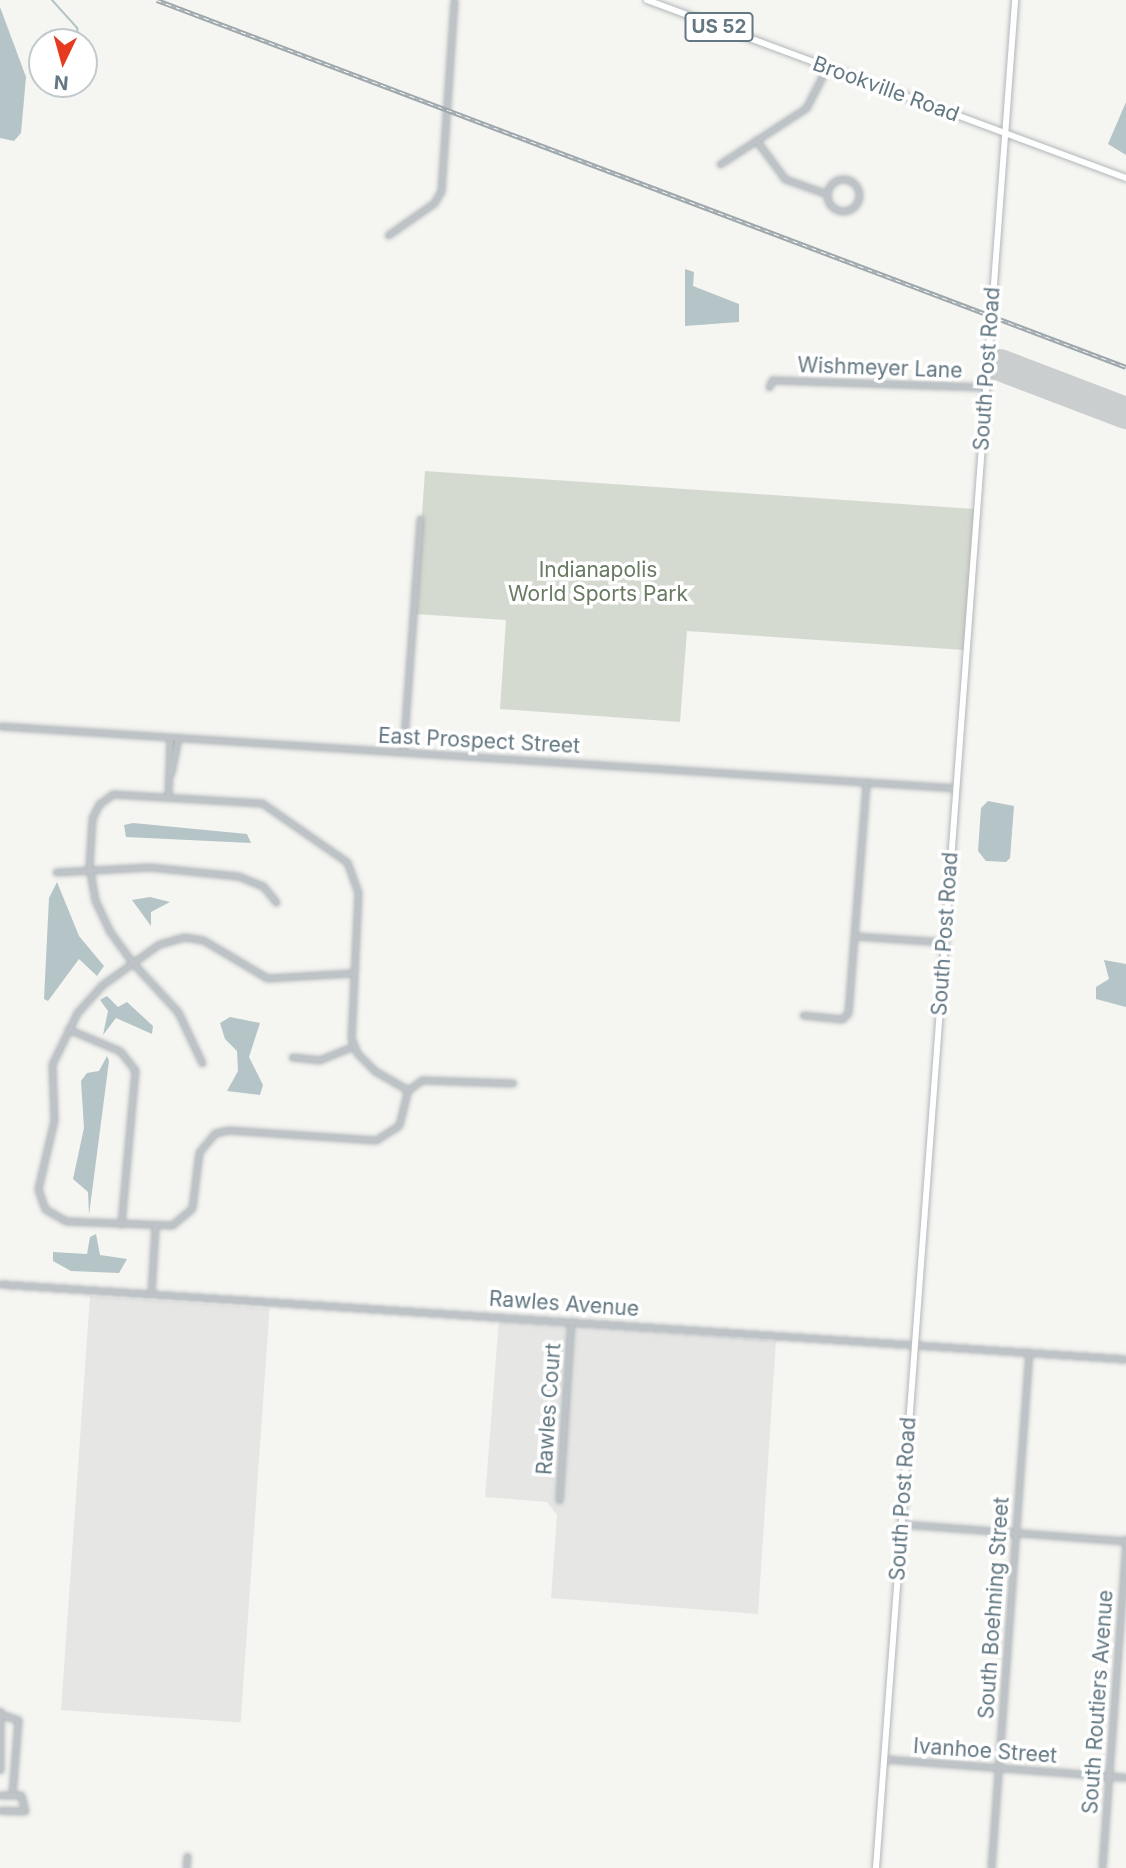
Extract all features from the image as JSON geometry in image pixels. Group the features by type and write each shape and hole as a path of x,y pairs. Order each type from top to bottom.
{"main road":[{"name":"Brookville Road","path":"647,0 1126,178"},
{"name":"South Post Road","path":"876,1868 1015,0"}],"street":[{"path":"388,235 433,203 441,191 454,0"},
{"path":"720,164 809,105 827,66"},
{"path":"756,140 785,178 827,194"},
{"path":"846,180 856,186 859,196 853,208 841,211 831,206 827,194 833,183 846,180"},
{"name":"Wishmeyer Lane","path":"769,387 772,380 986,387"},
{"path":"403,752 420,519"},
{"name":"East Prospect Street","path":"0,726 957,788"},
{"path":"170,737 171,772"},
{"path":"168,795 178,738"},
{"path":"803,1015 845,1017 866,782"},
{"path":"202,1063 178,1012 132,962 101,916 90,870 93,816 107,797 123,792 262,803 347,862 358,892 349,1014 354,1046 375,1071 408,1090"},
{"path":"56,872 150,867 240,876 263,886 276,902"},
{"path":"854,936 945,942"},
{"path":"352,973 267,978 204,940 184,937 170,939 132,962 90,996 68,1028 51,1072 54,1117 38,1186 45,1209 66,1221 155,1226 176,1224 189,1213 199,1152 212,1135 228,1130 376,1140 399,1125 408,1090 430,1077 513,1083"},
{"path":"68,1028 120,1051 135,1068 121,1224"},
{"path":"292,1057 319,1059 354,1046"},
{"path":"151,1294 155,1226"},
{"name":"Rawles Avenue","path":"0,1284 1126,1359"},
{"name":"Rawles Court","path":"559,1500 571,1321"},
{"name":"South Boehning Street","path":"991,1868 1029,1351"},
{"path":"901,1524 1126,1541"},
{"name":"South Routiers Avenue","path":"1101,1868 1126,1541"},
{"path":"0,1770 2,1713 18,1720 12,1794"},
{"name":"Ivanhoe Street","path":"884,1759 1126,1777"},
{"path":"0,1795 21,1795 25,1811 0,1810"},
{"path":"186,1868 187,1856"}],"shaded area":[{"path":"0,7 26,77 21,133 14,141 0,138"},
{"path":"1126,102 1126,155 1108,144"},
{"path":"685,269 694,272 693,286 739,304 739,322 685,326"},
{"path":"988,801 1014,806 1010,858 1006,862 986,861 978,851 981,808"},
{"path":"133,823 247,834 251,843 126,837 124,825"},
{"path":"57,882 79,936 104,966 97,976 79,959 48,1001 44,999 49,898"},
{"path":"150,897 170,902 151,912 151,926 132,900"},
{"path":"1104,960 1126,964 1126,1007 1096,999 1096,987 1109,979"},
{"path":"107,996 118,1007 127,1002 153,1026 152,1034 116,1018 103,1035 108,1011 100,1000"},
{"path":"230,1017 260,1023 249,1057 263,1085 260,1095 227,1091 238,1071 237,1051 225,1039 220,1023"},
{"path":"107,1056 109,1061 89,1215 88,1192 73,1179 84,1128 81,1081 87,1073 99,1071"},
{"path":"96,1234 100,1255 127,1259 119,1273 71,1271 53,1261 53,1252 87,1254 90,1237"},
{"path":"90,1296 270,1309 241,1723 61,1710"},
{"path":"499,1319 776,1341 758,1614 551,1598 557,1515 547,1502 485,1497"}],"green space":[{"name":"Indianapolis World Sports Park","path":"425,471 974,509 964,650 687,631 680,722 500,709 506,620 415,614"}],"waterway":[{"path":"52,0 77,28"}],"runway":[{"path":"1000,365 1126,413"}],"railway":[{"path":"157,0 1126,367"}]}
